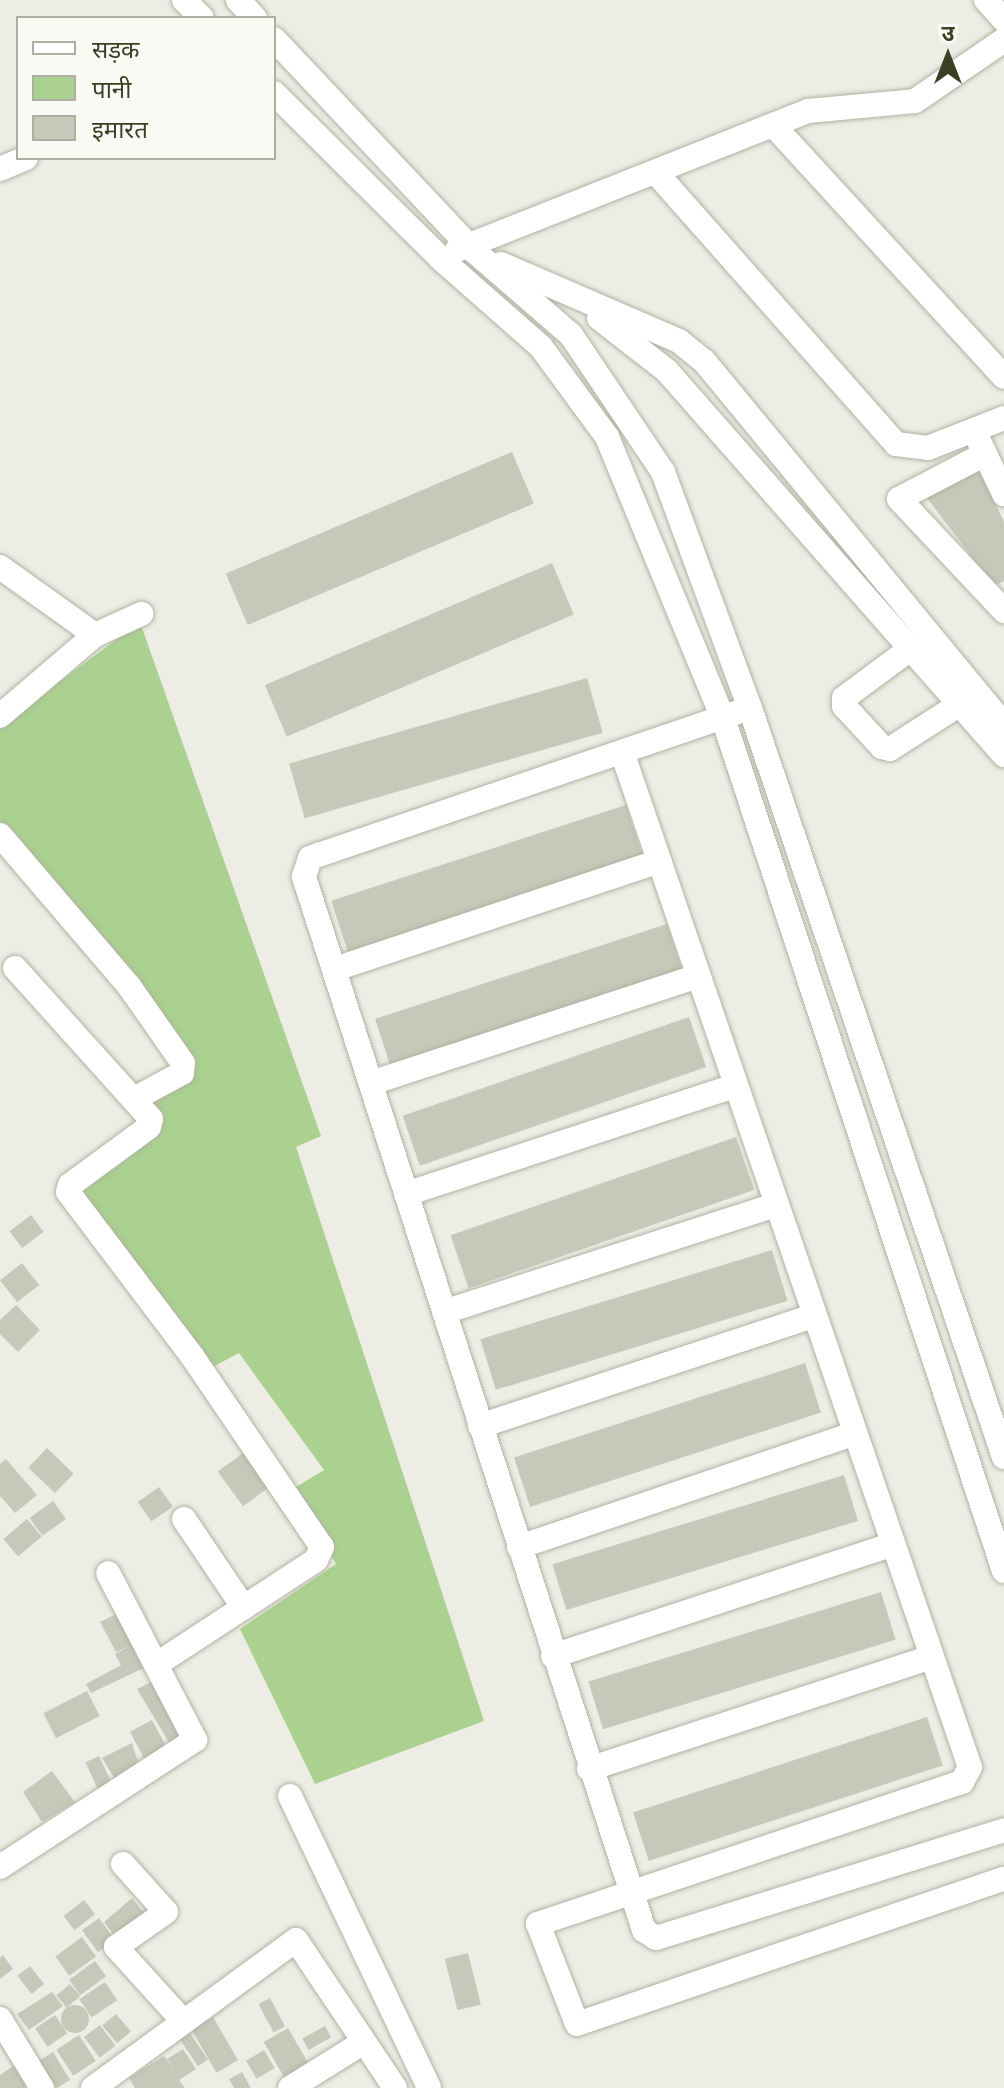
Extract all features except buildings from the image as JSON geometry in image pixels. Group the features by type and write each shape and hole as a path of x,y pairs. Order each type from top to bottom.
{"street":[{"path":"184,0 200,16"},
{"path":"238,0 253,16"},
{"path":"986,0 1004,20"},
{"path":"441,259 658,175 808,111 915,101 1004,40"},
{"path":"276,41 471,248 571,335 663,472 750,708 1004,1457"},
{"path":"276,95 441,259 541,347 607,437 723,718 1004,1571"},
{"path":"774,126 1004,377"},
{"path":"0,169 21,160"},
{"path":"658,175 896,444 928,448 1004,418"},
{"path":"471,248 595,310 679,341 704,361 968,698 1004,755"},
{"path":"541,347 571,335 595,310"},
{"path":"595,310 667,371 910,649 1004,725"},
{"path":"973,430 1004,494"},
{"path":"985,454 899,499 1004,611"},
{"path":"0,567 95,635"},
{"path":"0,716 95,635 141,614"},
{"path":"910,649 844,698 844,706 886,749 968,698"},
{"path":"750,708 310,858 304,877 589,1769 644,1930 656,1938 1004,1830"},
{"path":"622,752 929,1658 970,1767 962,1782 538,1924 577,2024 1004,1879"},
{"path":"0,835 129,986 183,1063 182,1073 136,1098"},
{"path":"335,969 659,861"},
{"path":"15,968 136,1098 151,1119 149,1127 70,1185 68,1192 192,1356 322,1547 316,1560 157,1664"},
{"path":"371,1083 698,976"},
{"path":"406,1194 735,1086"},
{"path":"444,1312 776,1205"},
{"path":"480,1426 813,1316"},
{"path":"519,1547 853,1434"},
{"path":"184,1519 244,1608"},
{"path":"553,1656 891,1545"},
{"path":"0,1867 195,1740 108,1573"},
{"path":"589,1769 929,1658"},
{"path":"290,1796 429,2088"},
{"path":"123,1864 166,1912 116,1947 184,2022"},
{"path":"93,2088 296,1940 395,2088"},
{"path":"0,2019 42,2088"},
{"path":"290,2088 364,2042"}],"water":[{"path":"140,622 321,1136 296,1147 484,1721 315,1784 240,1629 336,1564 293,1489 324,1470 239,1353 207,1370 59,1188 158,1117 134,1093 173,1071 156,1035 0,841 0,726"}]}
